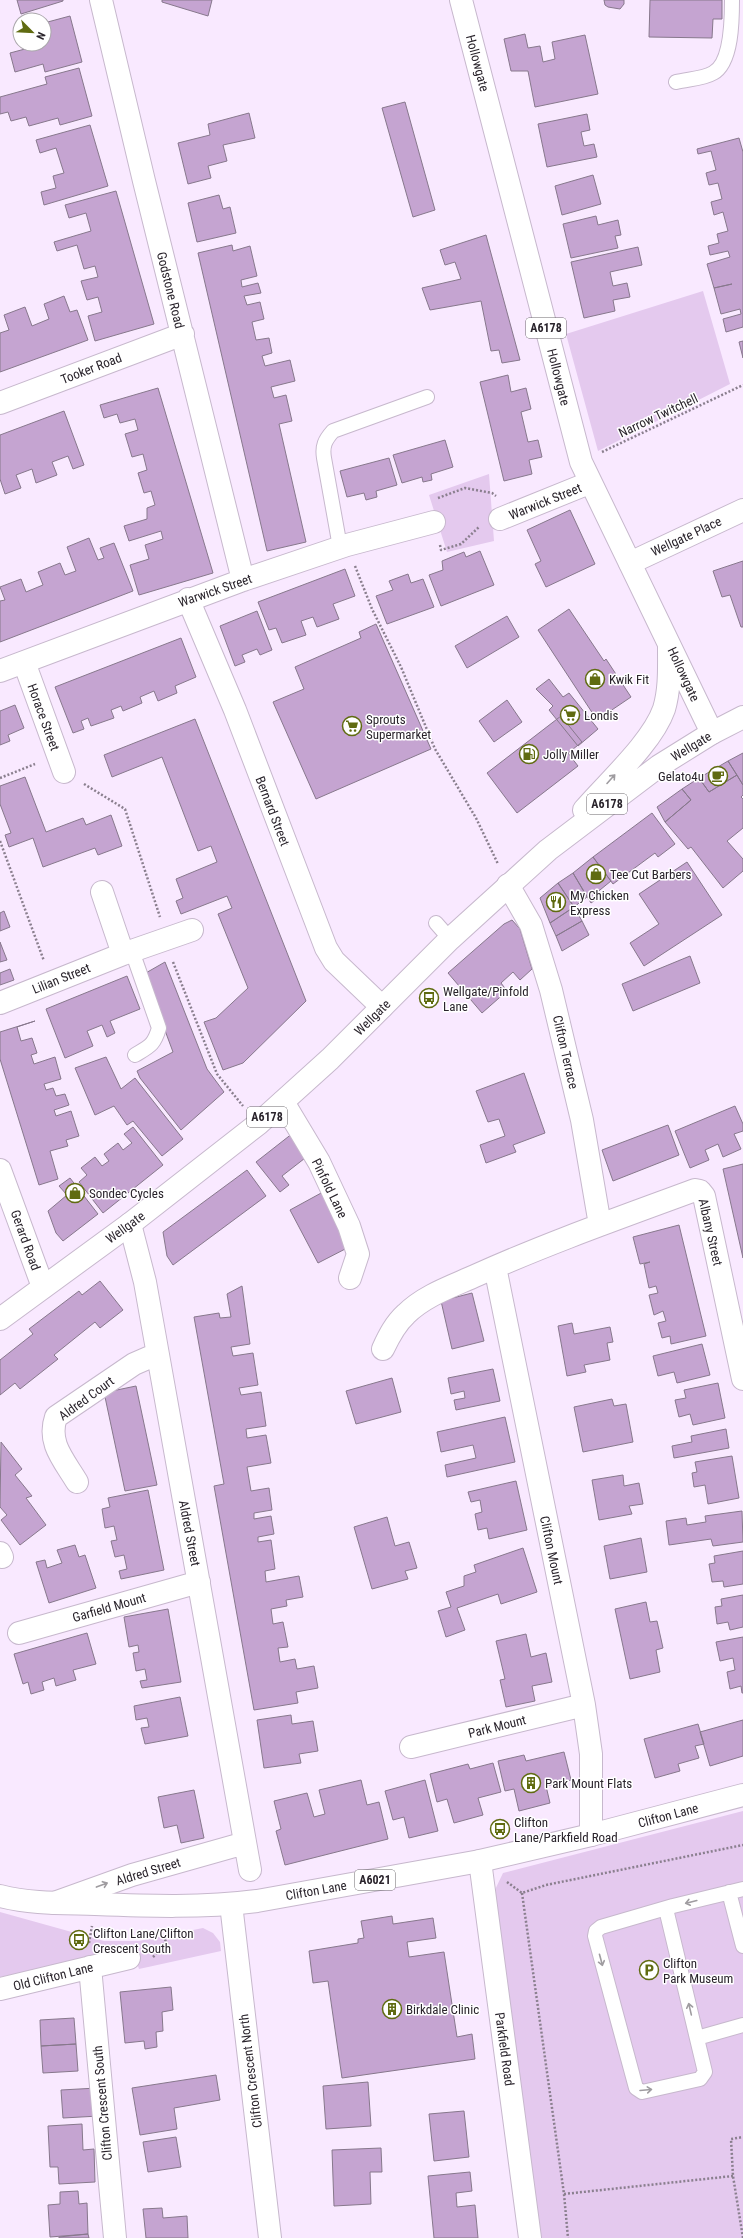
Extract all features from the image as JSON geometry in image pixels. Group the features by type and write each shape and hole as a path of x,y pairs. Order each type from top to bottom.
{"street":[{"name":"Godstone Road","path":"101,0 144,181 243,580"},
{"name":"Hollowgate","path":"461,0 580,462 712,733"},
{"name":"Tooker Road","path":"0,403 183,334"},
{"name":"Warwick Street","path":"508,515 589,483"},
{"name":"Wellgate Place","path":"630,563 743,510"},
{"name":"Warwick Street","path":"0,672 188,599 344,546 434,522"},
{"name":"Bernard Street","path":"188,599 235,710 326,948 334,960 382,1007"},
{"name":"A6178","path":"548,850 649,736 659,721 668,687 669,642"},
{"name":"Horace Street","path":"24,662 61,763"},
{"name":"Wellgate","path":"0,1318 130,1224 219,1156 283,1102 382,1007 443,931 508,885 548,850 659,766 712,733 743,717"},
{"name":"Clifton Terrace","path":"508,885 531,925 551,990 582,1120 600,1225"},
{"path":"102,892 127,952"},
{"name":"Lilian Street","path":"0,1003 127,952 192,930"},
{"name":"Pinfold Lane","path":"283,1102 319,1162 348,1226 358,1254 350,1278"},
{"name":"Gerard Road","path":"0,1170 43,1286"},
{"name":"Albany Street","path":"600,1225 695,1190 700,1191 704,1196 743,1379"},
{"name":"Aldred Street","path":"130,1224 145,1282 250,1870"},
{"path":"383,1349 391,1331 406,1313 431,1295 495,1267 600,1225"},
{"name":"Clifton Mount","path":"495,1267 584,1705 591,1754 591,1835"},
{"name":"Aldred Court","path":"77,1482 54,1442 52,1428 56,1417 134,1364 157,1354"},
{"name":"Garfield Mount","path":"19,1633 199,1582"},
{"name":"Park Mount","path":"411,1747 584,1705"},
{"name":"Clifton Lane","path":"0,1896 53,1904 132,1906 231,1904 480,1861 591,1835 743,1795"},
{"name":"Aldred Street","path":"53,1904 132,1875 245,1843"},
{"name":"Parkfield Road","path":"480,1861 530,2238"},
{"name":"Clifton Crescent North","path":"231,1904 270,2238"},
{"name":"Old Clifton Lane","path":"0,1989 130,1958"},
{"name":"Clifton Crescent South","path":"90,1967 115,2238"}],"lane":[{"path":"676,82 713,73 723,63 732,26 732,0"},
{"path":"344,546 322,448 326,438 333,431 427,397"},
{"path":"127,952 159,1028 155,1041 151,1046 135,1054"},
{"path":"666,1909 705,2072 704,2076 700,2079 642,2092 638,2090 595,1936 596,1931 601,1928 666,1909 743,1889"},
{"path":"729,1892 743,1946"},
{"path":"697,2038 743,2025"}],"path":[{"name":"Narrow Twitchell","path":"580,462 743,386"},
{"path":"464,488 492,493 508,515 486,520 461,544 441,550 434,522 428,502 464,488"},
{"path":"344,546 372,609 401,667 435,749 476,818 508,885"},
{"path":"0,778 61,763"},
{"path":"0,842 52,982"},
{"path":"522,1893 546,1885 743,1845"},
{"path":"480,1861 522,1893 564,2194 568,2238"},
{"path":"90,1967 88,1947 96,1904"},
{"path":"130,1958 152,1958 162,1948 181,1905"},
{"path":"743,2137 731,2139 732,2176 743,2238"},
{"path":"564,2194 732,2176"}],"shaded area":[{"path":"703,291 730,384 598,451 566,334"},
{"path":"489,474 494,541 447,552 429,495"},
{"path":"743,1811 743,2238 540,2238 493,1894 503,1873"},
{"path":"0,1912 104,1941 139,1941 203,1928 213,1933 220,1942 221,1951 139,1969 132,1948 0,1977"}],"building":[{"path":"17,0 63,0 27,12 20,12"},
{"path":"162,0 212,0 208,16 162,2"},
{"path":"604,0 624,0 624,4 620,9 608,7 605,5"},
{"path":"650,0 722,0 722,19 713,19 712,38 649,37"},
{"path":"70,16 82,62 45,72 43,64 15,72 10,53 52,52 52,21"},
{"path":"525,34 528,48 540,46 543,62 555,59 552,42 585,35 598,94 535,107 528,71 511,71 504,39"},
{"path":"79,68 92,116 60,125 58,118 29,126 26,117 11,121 8,112 0,114 0,97 47,84 45,77"},
{"path":"405,102 435,210 413,217 382,108"},
{"path":"249,113 255,138 223,145 227,161 208,166 211,178 188,184 178,143 210,135 208,124"},
{"path":"587,114 590,130 581,132 584,146 594,144 597,157 547,167 538,124"},
{"path":"90,125 108,186 44,205 41,192 56,188 53,176 64,173 56,148 40,153 36,140"},
{"path":"739,138 743,152 743,327 726,332 723,319 741,314 740,309 721,314 707,264 730,257 728,251 710,255 708,246 719,243 717,234 728,231 723,212 714,215 711,202 722,199 718,183 709,185 706,173 716,170 711,151 698,154 697,149"},
{"path":"593,175 601,204 562,215 555,186"},
{"path":"116,191 154,324 95,341 88,316 102,312 98,297 87,300 81,281 98,277 95,266 84,269 77,245 57,251 54,242 91,231 86,213 69,218 65,205"},
{"path":"219,195 223,209 230,207 236,233 197,242 188,203"},
{"path":"596,216 598,225 618,220 621,235 615,236 618,248 571,258 563,224"},
{"path":"486,235 520,360 502,363 499,350 491,351 481,301 430,310 422,288 461,279 455,262 445,265 440,250"},
{"path":"232,245 233,251 250,246 257,276 241,280 242,287 258,283 261,293 244,296 247,305 260,302 264,319 252,322 256,340 269,338 272,353 262,356 265,366 290,360 295,381 271,387 274,398 286,395 292,421 279,424 306,542 267,551 198,253"},
{"path":"638,247 642,265 610,272 613,286 627,283 630,297 613,300 615,311 584,318 571,262"},
{"path":"64,296 70,312 77,310 88,340 0,372 0,333 9,330 4,315 25,307 32,326 49,319 44,304"},
{"path":"743,341 743,358 739,342"},
{"path":"508,375 511,392 526,388 531,409 521,412 528,442 538,440 542,457 529,460 532,474 504,481 480,382"},
{"path":"158,388 213,573 139,595 130,565 149,559 145,545 163,539 161,531 129,541 124,526 147,519 147,508 155,505 151,491 144,493 138,473 147,470 143,454 132,457 125,434 138,430 135,419 120,423 117,414 104,418 100,405"},
{"path":"64,411 84,465 73,469 68,456 52,462 57,475 36,483 32,469 16,475 21,488 5,494 0,479 0,435"},
{"path":"445,440 453,467 431,474 432,480 423,482 422,477 402,483 393,455"},
{"path":"389,458 397,485 376,491 377,497 366,500 364,493 347,497 340,471"},
{"path":"570,510 595,564 546,587 535,564 541,561 527,530"},
{"path":"89,538 98,560 104,558 100,548 114,543 133,591 0,642 0,601 5,600 0,587 21,579 26,592 43,585 38,572 60,563 65,575 76,571 67,547"},
{"path":"480,551 494,585 441,606 429,575 443,570 442,561 464,552 466,557"},
{"path":"743,561 743,627 741,627 730,595 722,597 713,571"},
{"path":"345,569 355,596 333,604 339,619 317,627 313,617 301,621 306,635 282,643 276,628 269,630 258,602"},
{"path":"408,574 411,583 423,579 434,607 387,624 376,596 393,590 389,581"},
{"name":"Kwik Fit","path":"569,609 604,661 606,659 631,697 597,720 538,630"},
{"path":"257,611 272,650 260,655 257,649 242,655 245,662 235,666 220,626"},
{"path":"507,616 519,637 467,668 455,646"},
{"name":"Sprouts Supermarket","path":"376,624 431,749 316,799 273,702 304,689 295,667 361,638 359,632"},
{"path":"181,638 196,677 175,686 177,693 158,701 154,691 140,697 142,703 123,711 121,706 111,710 114,718 91,726 88,718 81,721 84,729 73,733 55,687"},
{"name":"Londis","path":"549,679 563,697 569,693 598,729 578,746 549,710 553,706 536,689"},
{"path":"507,700 522,722 494,742 479,721"},
{"path":"15,705 24,728 8,735 10,741 0,745 0,711"},
{"path":"561,716 582,742 568,753 578,766 517,813 487,773"},
{"path":"195,719 306,1001 243,1063 223,1070 204,1022 216,1018 248,988 218,914 232,908 227,896 181,914 176,901 183,898 176,879 217,862 211,846 198,851 162,757 112,777 104,755"},
{"path":"743,753 743,785 728,761"},
{"path":"728,761 737,775 709,792 699,778"},
{"path":"737,775 743,785 743,795 741,797 743,799 743,828 727,841 743,859 743,871 723,888 691,847 688,849 665,822 691,800 682,789 699,778 709,792"},
{"path":"25,777 46,832 83,818 86,825 111,815 122,846 98,855 95,848 43,867 33,838 9,847 5,835 11,833 0,804 0,786"},
{"path":"682,789 691,800 665,822 657,807"},
{"path":"652,813 675,844 658,857 655,853 613,884 593,857"},
{"path":"593,857 611,881 595,894 598,898 591,903 573,873"},
{"path":"687,862 722,915 644,966 630,943 659,924 639,894"},
{"path":"573,873 587,897 574,907 558,883"},
{"name":"My Chicken Express","path":"558,883 574,907 550,923 540,898"},
{"path":"574,907 582,921 556,936 550,923"},
{"path":"4,911 10,927 0,931 0,913"},
{"path":"512,920 520,929 532,969 520,980 513,972 501,983 507,991 482,1013 448,973 504,924"},
{"path":"582,921 589,935 562,951 556,936"},
{"path":"0,942 7,960 0,962"},
{"path":"690,956 700,983 633,1011 622,984"},
{"path":"165,962 207,1069 224,1092 181,1130 140,1078 137,1071 173,1052 144,974"},
{"path":"10,969 14,980 0,985 0,973"},
{"path":"127,976 140,1009 110,1021 115,1033 107,1037 102,1025 87,1031 93,1046 65,1058 46,1009"},
{"path":"35,1021 17,1027 21,1041 32,1038 37,1053 31,1055 34,1064 55,1057 61,1079 44,1084 46,1090 53,1088 56,1096 65,1094 69,1105 54,1110 56,1116 71,1111 79,1136 66,1140 68,1146 50,1151 58,1179 39,1185 0,1059 0,1032"},
{"path":"106,1057 121,1089 135,1078 183,1139 162,1156 133,1121 127,1125 114,1106 95,1115 75,1068"},
{"path":"524,1073 545,1133 513,1145 516,1152 486,1163 480,1145 505,1136 499,1119 488,1122 476,1091"},
{"path":"735,1106 743,1124 743,1131 734,1134 741,1149 723,1157 718,1144 705,1150 709,1160 690,1168 675,1131"},
{"path":"668,1125 679,1155 613,1181 602,1150"},
{"path":"133,1127 163,1165 103,1213 79,1182 87,1175 81,1168 95,1157 102,1166 109,1161 104,1154 118,1143 123,1150 132,1143 124,1134"},
{"path":"293,1133 309,1155 282,1176 289,1185 280,1192 256,1162"},
{"path":"743,1164 743,1258 723,1169"},
{"path":"247,1170 266,1196 173,1265 167,1256 163,1232"},
{"path":"70,1178 98,1214 63,1241 56,1233 48,1211 67,1195 59,1186"},
{"path":"323,1192 351,1246 318,1263 290,1210"},
{"path":"679,1225 706,1336 671,1344 670,1336 662,1338 658,1323 666,1321 663,1311 654,1315 649,1295 658,1293 656,1286 649,1288 644,1264 650,1262 640,1264 633,1237"},
{"path":"100,1281 123,1310 100,1328 95,1322 54,1355 58,1359 20,1389 15,1383 0,1395 0,1360 33,1334 29,1329 79,1291 82,1295"},
{"path":"242,1286 250,1344 231,1347 233,1356 253,1353 258,1385 239,1388 241,1395 261,1392 266,1426 246,1429 247,1438 266,1435 271,1463 247,1467 251,1491 269,1488 272,1510 254,1513 254,1519 271,1516 274,1534 258,1537 258,1542 271,1540 275,1569 265,1571 266,1582 299,1576 303,1597 286,1600 287,1606 271,1609 273,1624 283,1622 288,1647 278,1648 280,1662 295,1659 297,1669 314,1666 318,1688 296,1692 298,1703 254,1710 214,1486 224,1484 194,1317 219,1313 220,1318 231,1317 227,1294"},
{"path":"472,1293 484,1341 452,1349 441,1301"},
{"path":"572,1323 574,1334 610,1327 613,1342 607,1343 610,1360 584,1365 586,1372 567,1376 558,1326"},
{"path":"702,1344 710,1375 677,1383 674,1372 658,1376 653,1356"},
{"path":"493,1369 500,1401 456,1410 454,1400 465,1398 464,1391 451,1394 448,1378"},
{"path":"392,1378 401,1412 356,1424 346,1391"},
{"path":"718,1383 725,1418 693,1425 690,1414 679,1417 675,1400 686,1398 684,1390"},
{"path":"136,1386 157,1485 125,1491 105,1397 112,1391"},
{"path":"612,1399 614,1406 626,1404 633,1442 583,1452 574,1407"},
{"path":"505,1417 515,1462 447,1477 445,1465 476,1458 473,1445 441,1452 437,1432"},
{"path":"726,1429 729,1448 674,1458 672,1446 692,1442 691,1436"},
{"path":"1,1442 22,1469 15,1475 32,1496 26,1498 46,1525 20,1545 1,1520 7,1515 0,1507"},
{"path":"732,1456 739,1498 708,1504 705,1485 694,1487 692,1473 697,1472 695,1462"},
{"path":"623,1475 624,1486 639,1483 643,1504 629,1506 632,1514 599,1520 592,1480"},
{"path":"516,1481 527,1530 489,1539 487,1528 478,1530 475,1514 482,1512 480,1500 471,1502 468,1492"},
{"path":"148,1490 164,1570 121,1579 119,1571 127,1569 124,1555 115,1557 111,1541 117,1540 114,1526 105,1528 102,1509 110,1507 108,1498"},
{"path":"742,1511 743,1542 713,1546 711,1539 669,1545 666,1521 686,1518 687,1525 706,1522 705,1516"},
{"path":"387,1517 395,1546 409,1542 417,1568 405,1571 408,1579 372,1589 354,1527"},
{"path":"641,1538 647,1572 610,1579 604,1546"},
{"path":"75,1545 79,1557 85,1555 96,1588 49,1603 36,1562 45,1560 47,1568 62,1563 57,1550"},
{"path":"523,1548 537,1592 501,1604 498,1594 457,1608 465,1630 446,1637 438,1611 451,1607 446,1592 464,1586 464,1576 476,1572 474,1565"},
{"path":"743,1551 743,1584 724,1587 723,1581 712,1582 709,1564 715,1563 714,1556"},
{"path":"743,1595 743,1627 730,1630 728,1622 717,1624 715,1607 722,1606 721,1599"},
{"path":"646,1602 650,1622 657,1621 663,1648 656,1650 660,1672 630,1679 615,1609"},
{"path":"168,1609 181,1682 142,1688 140,1681 147,1680 145,1669 136,1671 133,1653 139,1652 138,1645 129,1647 124,1617"},
{"path":"87,1633 96,1664 73,1670 76,1680 56,1686 54,1678 42,1682 44,1690 31,1694 28,1682 23,1684 14,1654"},
{"path":"526,1634 531,1657 546,1653 552,1682 532,1686 535,1701 506,1707 500,1680 505,1679 496,1641"},
{"path":"743,1637 742,1693 741,1686 730,1689 727,1672 735,1670 733,1658 720,1661 716,1642"},
{"path":"180,1697 188,1736 145,1744 141,1728 149,1727 147,1718 136,1720 134,1706"},
{"path":"291,1715 292,1724 313,1721 318,1751 299,1754 301,1763 264,1768 257,1720"},
{"path":"743,1720 743,1756 710,1766 700,1732"},
{"path":"698,1724 704,1744 695,1746 699,1758 678,1764 680,1771 655,1778 644,1739"},
{"name":"Park Mount Flats","path":"564,1752 571,1780 546,1786 550,1803 519,1811 514,1789 505,1791 498,1761 524,1755 526,1761"},
{"path":"493,1763 501,1792 478,1798 483,1815 454,1823 447,1799 437,1802 430,1774 468,1764 470,1769"},
{"path":"361,1780 367,1805 379,1802 388,1839 285,1865 276,1831 281,1829 274,1801 307,1793 314,1817 325,1814 319,1790"},
{"path":"425,1780 438,1831 409,1838 404,1817 393,1820 385,1791"},
{"path":"194,1790 204,1838 181,1843 177,1825 164,1828 158,1797"},
{"name":"Birkdale Clinic","path":"392,1916 393,1924 433,1918 436,1938 407,1942 409,1957 444,1952 457,2037 472,2034 475,2059 342,2078 328,1981 313,1983 309,1951 358,1943 358,1939 364,1938 361,1921"},
{"path":"171,1987 173,2010 162,2012 163,2031 156,2032 157,2047 145,2049 144,2041 125,2043 120,1992"},
{"path":"74,2018 76,2044 41,2046 40,2020"},
{"path":"76,2044 78,2071 43,2073 41,2046"},
{"path":"216,2075 220,2100 174,2108 177,2129 140,2135 132,2088"},
{"path":"368,2082 371,2126 326,2129 323,2086"},
{"path":"97,2088 99,2116 63,2118 61,2090"},
{"path":"464,2111 469,2157 434,2161 429,2114"},
{"path":"82,2124 83,2150 94,2149 95,2182 59,2184 58,2167 50,2167 48,2126"},
{"path":"176,2137 181,2167 148,2172 143,2142"},
{"path":"381,2148 382,2172 370,2172 371,2204 334,2206 332,2150"},
{"path":"470,2172 472,2191 456,2193 457,2207 475,2205 478,2238 434,2238 428,2176"},
{"path":"78,2191 79,2204 87,2203 88,2234 50,2237 48,2205 60,2204 60,2192"},
{"path":"162,2208 163,2218 187,2216 188,2238 146,2238 143,2209"},
{"path":"88,2234 89,2238 59,2238 59,2237"}],"place":[{"name":"Kwik Fit","path":"595,679"},
{"name":"Londis","path":"570,715"},
{"name":"Sprouts Supermarket","path":"352,726"},
{"name":"Jolly Miller","path":"529,754"},
{"name":"Gelato4u","path":"718,776"},
{"name":"Tee Cut Barbers","path":"596,874"},
{"name":"My Chicken Express","path":"556,902"},
{"name":"Wellgate/Pinfold Lane","path":"429,998"},
{"name":"Sondec Cycles","path":"75,1193"},
{"name":"Park Mount Flats","path":"531,1783"},
{"name":"Clifton Lane/Parkfield Road","path":"500,1829"},
{"name":"Clifton Lane/Clifton Crescent South","path":"79,1940"},
{"name":"Clifton Park Museum","path":"649,1970"},
{"name":"Birkdale Clinic","path":"392,2009"}]}
